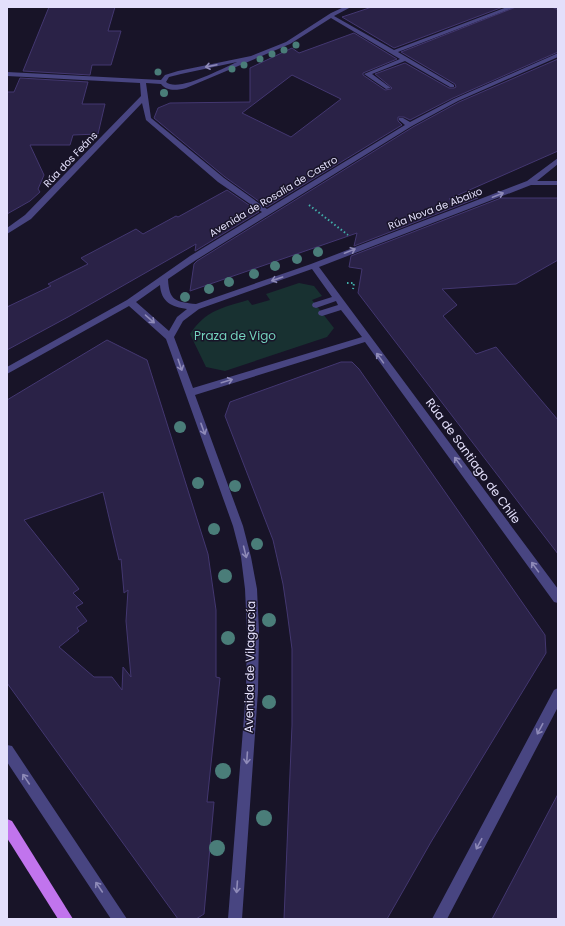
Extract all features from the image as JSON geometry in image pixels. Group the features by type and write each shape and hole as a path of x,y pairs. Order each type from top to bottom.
{"main road":[{"path":"7,826 66,919"}],"street":[{"path":"332,15 336,7"},
{"path":"7,74 163,82 165,85 172,88 184,87 288,43 332,15 348,7"},
{"path":"394,52 512,7"},
{"path":"332,15 452,86"},
{"name":"Avenida de Rosalía de Castro","path":"7,371 130,302 193,258 410,125 456,100 558,54"},
{"path":"163,82 167,76 180,72 250,58"},
{"path":"388,88 368,74 405,59"},
{"path":"143,81 148,119 221,180 268,213"},
{"name":"Rúa dos Feáns","path":"7,232 28,216 144,97"},
{"path":"401,119 410,125"},
{"name":"Rúa Nova de Abaixo","path":"314,266 530,183 558,160"},
{"path":"530,183 558,183"},
{"path":"170,337 180,319 196,307 314,266 366,338 190,393"},
{"path":"164,279 165,295 171,302 196,307"},
{"path":"316,305 337,298"},
{"name":"Avenida de Vilagarcía","path":"130,302 170,337 238,526 246,557 251,589 253,632 252,691 235,919"},
{"path":"322,313 343,306"},
{"name":"Rúa de Santiago de Chile","path":"366,338 558,598"},
{"path":"439,919 558,694"},
{"path":"7,750 120,919"}],"path":[{"path":"305,202 350,237"}],"green space":[{"name":"Praza de Vigo","path":"299,283 314,286 322,296 312,300 334,328 327,337 225,371 206,367 190,334 202,320 215,311 230,305 248,300 252,305 270,300 266,294"}],"building":[{"path":"49,7 115,7 108,31 121,31 111,65 92,65 90,75 23,71"},
{"path":"372,7 503,7 394,48 342,17"},
{"path":"516,7 552,7 558,10 558,52 453,98 410,120 404,117 398,117 398,121 402,125 267,207 225,177 154,118 158,108 170,103 250,102 250,68 292,48 299,53 354,33 397,59 363,73 363,75 385,90 392,88 375,74 405,63 449,88 456,87 455,84 401,52","holes":["292,75 341,99 291,137 242,113"]},
{"path":"558,59 558,151 449,199 478,198 354,246 357,233 190,291 194,264 197,261 413,127 459,102"},
{"path":"20,78 88,82 82,104 105,104 98,134 73,135 70,145 30,145 44,175 38,189 40,192 30,201 7,214 7,92 14,92"},
{"path":"227,190 259,212 195,251 196,244 7,350 7,307 51,286 48,284 88,264 81,258 136,229 143,234"},
{"path":"501,198 558,198 558,260 516,284 442,289 457,305 443,316 476,354 496,347 558,420 558,554 358,293 362,269 349,267 351,256"},
{"path":"107,340 147,360 208,554 216,610 216,677 220,678 207,802 214,802 204,914 196,919 178,919 7,683 7,400","holes":["103,492 119,560 121,559 124,593 128,590 126,621 131,677 123,667 122,690 112,677 94,677 59,647 79,631 77,628 87,621 76,607 83,603 73,593 79,589 24,520"]},
{"path":"341,362 352,362 359,369 545,635 546,653 431,842 387,919 284,919 292,725 292,649 283,584 273,540 225,416 230,402"},
{"path":"558,794 558,919 492,919"}]}
